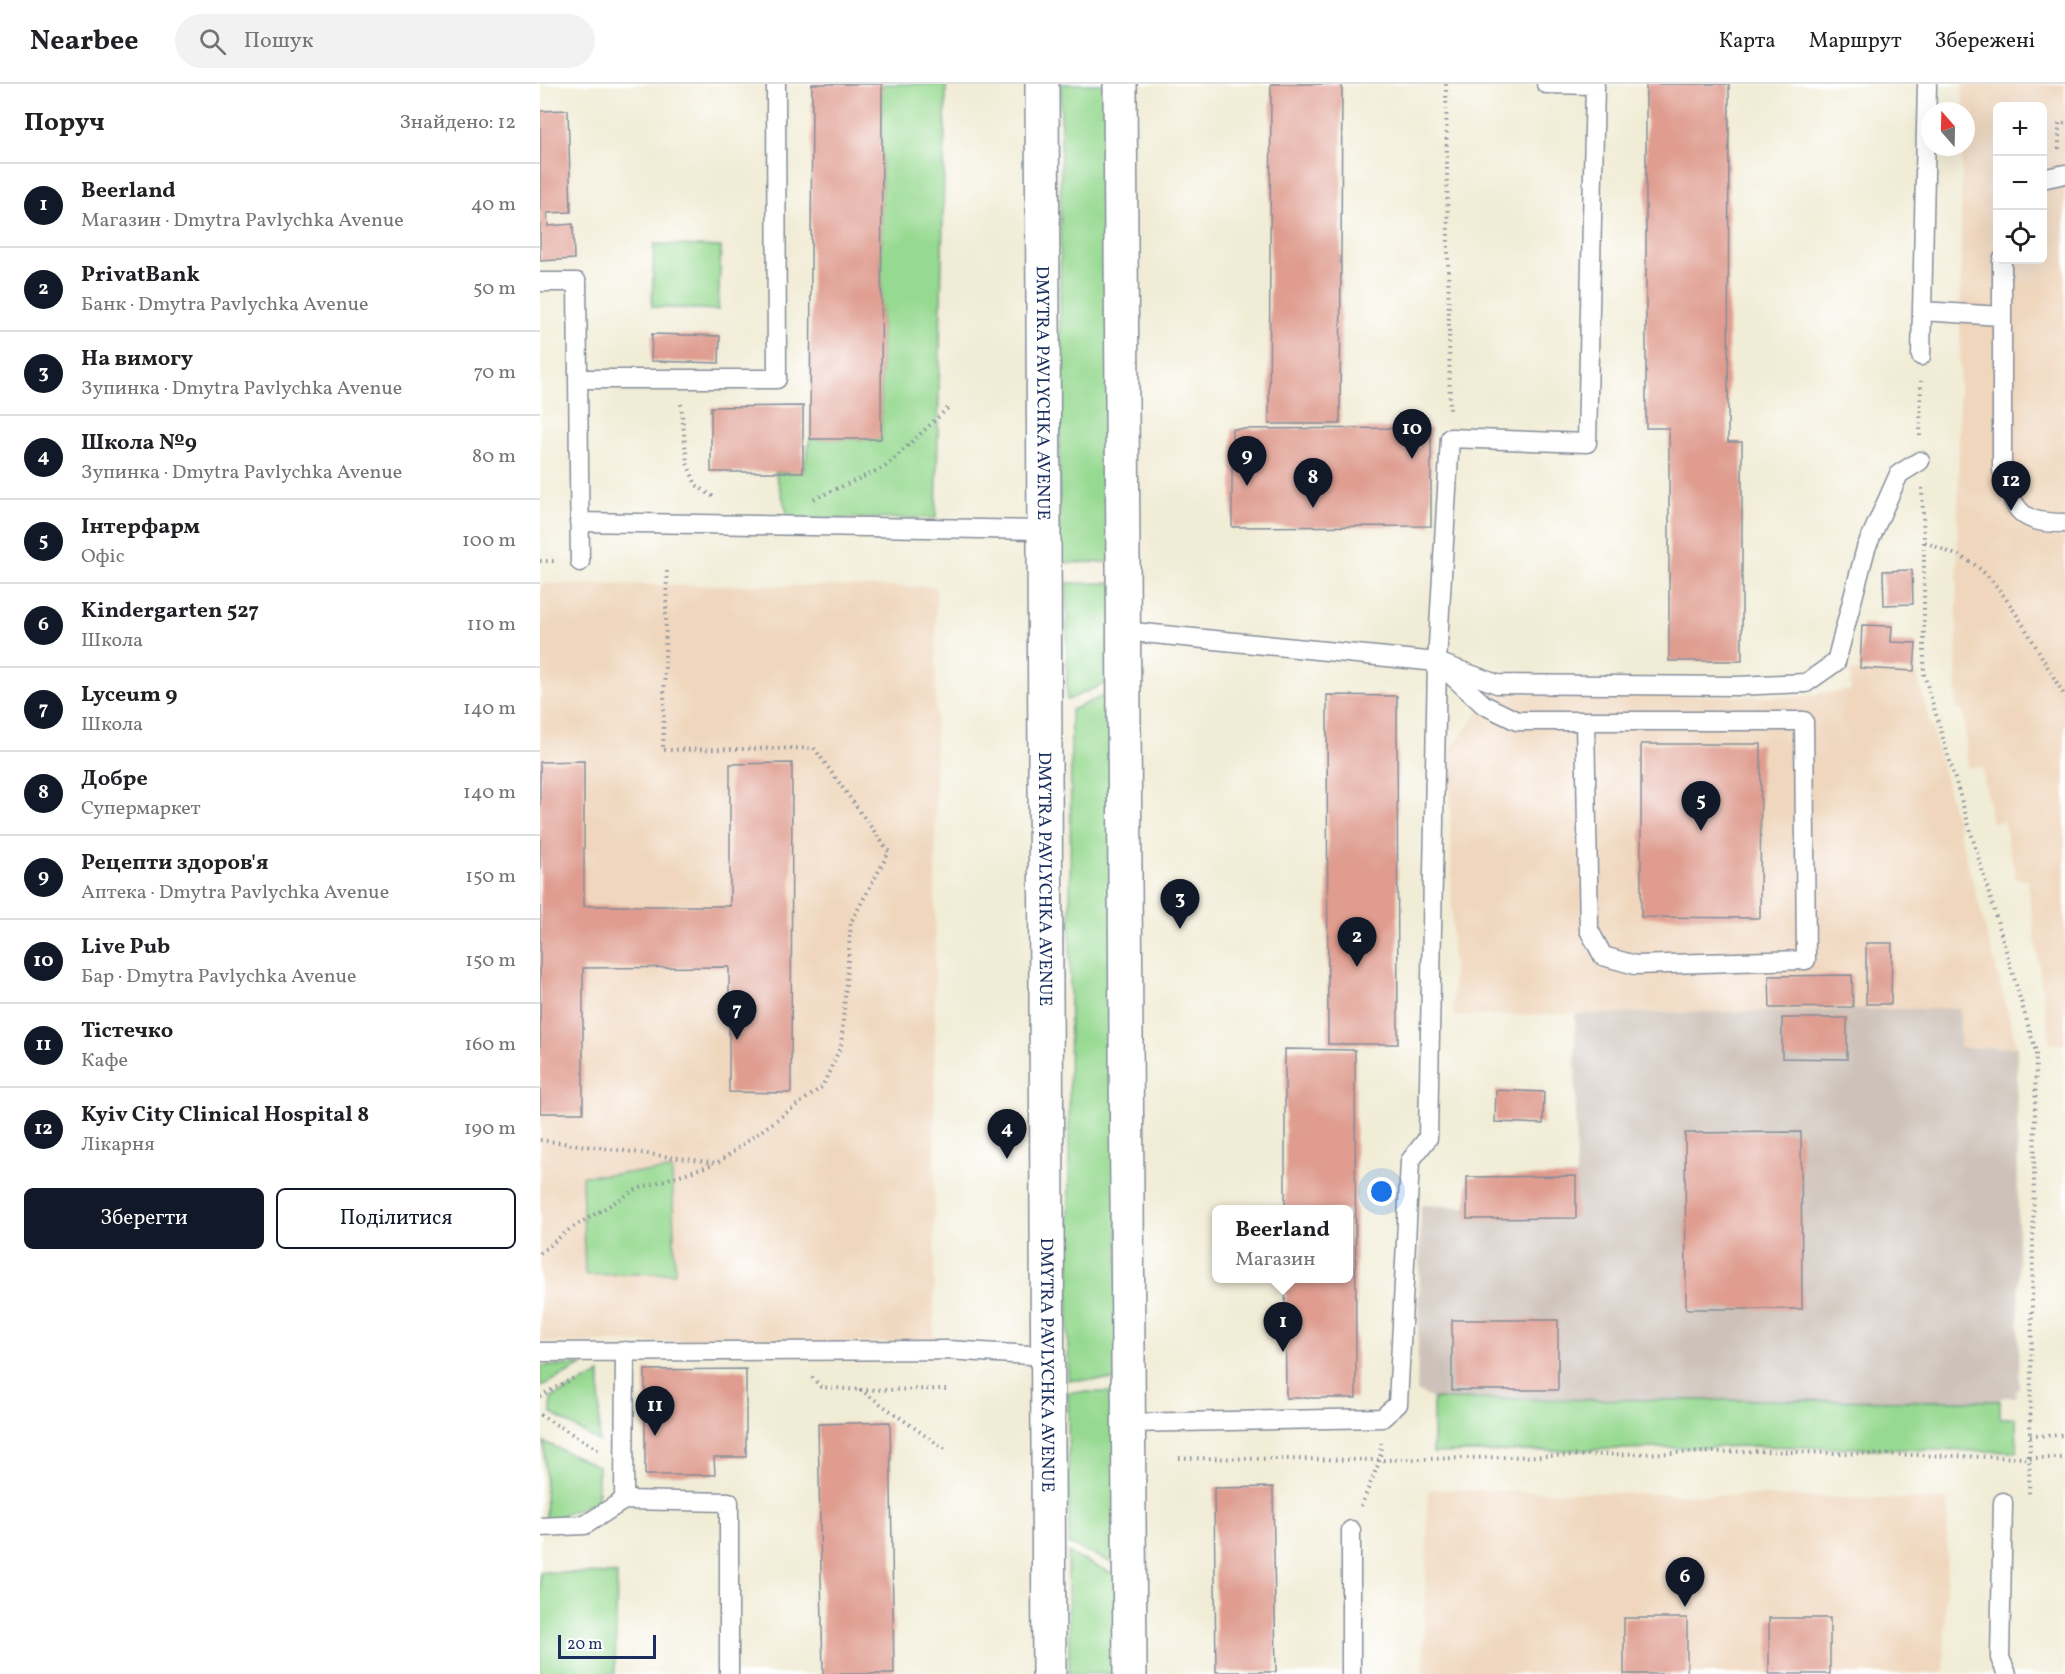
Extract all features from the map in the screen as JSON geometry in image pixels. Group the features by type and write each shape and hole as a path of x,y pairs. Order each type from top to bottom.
{"street":[{"name":"DMYTRA PAVLYCHKA AVENUE","path":"1042,84 1049,1674"},
{"path":"1120,84 1130,1674"}],"lane":[{"path":"579,379 777,379 776,84"},
{"path":"1129,1422 1382,1418 1398,1404 1410,1161 1428,1138 1437,662 1450,438 1587,443 1595,85 1546,84"},
{"path":"1921,356 1927,84"},
{"path":"2047,178 2065,174"},
{"path":"2002,264 2002,470 2009,493 2022,515 2040,523 2065,523"},
{"path":"540,282 577,282 580,562"},
{"path":"1922,311 2001,316"},
{"path":"1124,631 1437,662 1497,684 1737,686 1806,683 1836,662 1866,548 1899,474 1920,461"},
{"path":"579,522 1043,530"},
{"path":"1437,662 1484,705 1517,721 1585,721 1804,721 1806,960 1635,965 1603,956 1589,930 1585,721"},
{"path":"540,1352 947,1350 1048,1356"},
{"path":"624,1500 625,1351"},
{"path":"540,1527 585,1525 624,1500 729,1502 729,1674"},
{"path":"2003,1502 2000,1658 2007,1674"},
{"path":"1351,1530 1351,1674"}],"path":[{"path":"1446,84 1450,438"},
{"path":"2059,123 2065,123"},
{"path":"1921,356 1920,461 1924,542 1924,674 2036,1052 2029,1501 2003,1502"},
{"path":"678,379 687,463 696,485 755,525"},
{"path":"809,501 885,467 948,408"},
{"path":"1924,542 1973,564 1998,590 2039,651 2065,696"},
{"path":"540,1253 570,1229 638,1190 717,1163 822,1087 841,1046 850,921 889,852 814,748 663,750 667,570"},
{"path":"540,1140 717,1163"},
{"path":"946,1389 861,1390 947,1451"},
{"path":"540,1415 624,1465"},
{"path":"2030,1436 2065,1435"},
{"path":"1179,1458 1380,1460 1756,1451 2065,1458"},
{"path":"1351,1530 1380,1460"}],"shaded area":[{"path":"1962,84 2065,84 2065,1044 2050,1044 2027,880 2016,880 2004,821 1992,822 1982,767 1968,768 1963,712 1956,709 1962,156 1975,156 1975,102 1963,102"},
{"path":"540,584 936,587 934,1343 540,1342"},
{"path":"1850,671 1917,674 2017,1047 1960,1048 1960,1008 1453,1016 1450,750 1493,693 1794,697 1851,690"},
{"path":"1960,1008 1960,1048 2017,1047 2019,1389 2016,1389 2016,1397 2001,1397 2000,1401 1433,1399 1417,1391 1421,1205 1467,1207 1576,1176 1575,1014"},
{"path":"1428,1489 1948,1500 1944,1674 1423,1674"}],"green space":[{"path":"882,84 946,84 936,518 789,519 775,472 803,472 810,439 881,439"},
{"path":"1061,84 1113,84 1115,562 1059,563"},
{"path":"654,244 721,247 718,310 652,307"},
{"path":"1067,583 1122,583 1120,677 1067,700"},
{"path":"1119,689 1118,1380 1068,1380 1071,710"},
{"path":"672,1170 675,1273 585,1275 582,1176"},
{"path":"584,1365 540,1387 540,1366"},
{"path":"600,1374 599,1442 551,1413 551,1398"},
{"path":"1068,1392 1120,1392 1120,1566 1069,1544"},
{"path":"1433,1399 2000,1401 2000,1418 2016,1418 2017,1452 1757,1446 1433,1453"},
{"path":"544,1442 598,1466 598,1501 546,1522"},
{"path":"1068,1553 1120,1577 1120,1674 1069,1674"},
{"path":"540,1572 617,1574 615,1674 540,1674"}],"building":[{"path":"812,84 882,84 881,439 810,439"},
{"path":"1271,84 1342,84 1340,424 1269,424"},
{"path":"1646,84 1729,84 1728,442 1742,442 1742,661 1669,661 1669,428 1646,428"},
{"path":"568,110 571,212 547,213 548,226 573,224 574,259 540,261 540,111"},
{"path":"652,334 720,336 719,363 651,361"},
{"path":"803,406 803,472 711,472 711,407"},
{"path":"1431,428 1431,526 1232,527 1232,429"},
{"path":"1912,570 1913,604 1884,605 1883,571"},
{"path":"1862,625 1892,626 1891,642 1916,643 1914,671 1860,668"},
{"path":"1327,695 1397,696 1398,1044 1328,1044"},
{"path":"1641,744 1761,744 1760,918 1641,917"},
{"path":"584,761 584,906 730,906 730,764 792,763 791,1093 729,1092 729,967 583,968 583,1113 540,1113 540,762"},
{"path":"1866,943 1892,943 1891,1004 1866,1004"},
{"path":"1852,975 1853,1007 1770,1008 1769,976"},
{"path":"1782,1018 1847,1018 1847,1059 1782,1058"},
{"path":"1285,1049 1355,1050 1356,1398 1286,1398 1285,1283 1353,1283 1353,1205 1285,1205"},
{"path":"1496,1090 1544,1092 1543,1124 1495,1122"},
{"path":"1801,1132 1802,1309 1686,1309 1685,1133"},
{"path":"1576,1176 1576,1218 1467,1219 1467,1177"},
{"path":"1452,1320 1558,1320 1558,1390 1452,1390"},
{"path":"746,1369 746,1457 714,1457 715,1475 645,1475 645,1370"},
{"path":"890,1422 894,1674 823,1674 818,1424"},
{"path":"1273,1487 1276,1672 1216,1672 1214,1488"},
{"path":"1624,1618 1687,1618 1687,1674 1624,1674"},
{"path":"1769,1618 1830,1618 1830,1674 1769,1674"}],"place":[{"name":"Live Pub","path":"1412,459"},
{"name":"Рецепти здоров'я","path":"1247,486"},
{"name":"Добре","path":"1313,508"},
{"name":"Kyiv City Clinical Hospital 8","path":"2011,511"},
{"name":"Інтерфарм","path":"1701,831"},
{"name":"На вимогу","path":"1180,929"},
{"name":"PrivatBank","path":"1357,967"},
{"name":"Lyceum 9","path":"737,1040"},
{"name":"Школа №9","path":"1007,1159"},
{"name":"Beerland","path":"1283,1352"},
{"name":"Тістечко","path":"655,1436"},
{"name":"Kindergarten 527","path":"1685,1607"}]}
